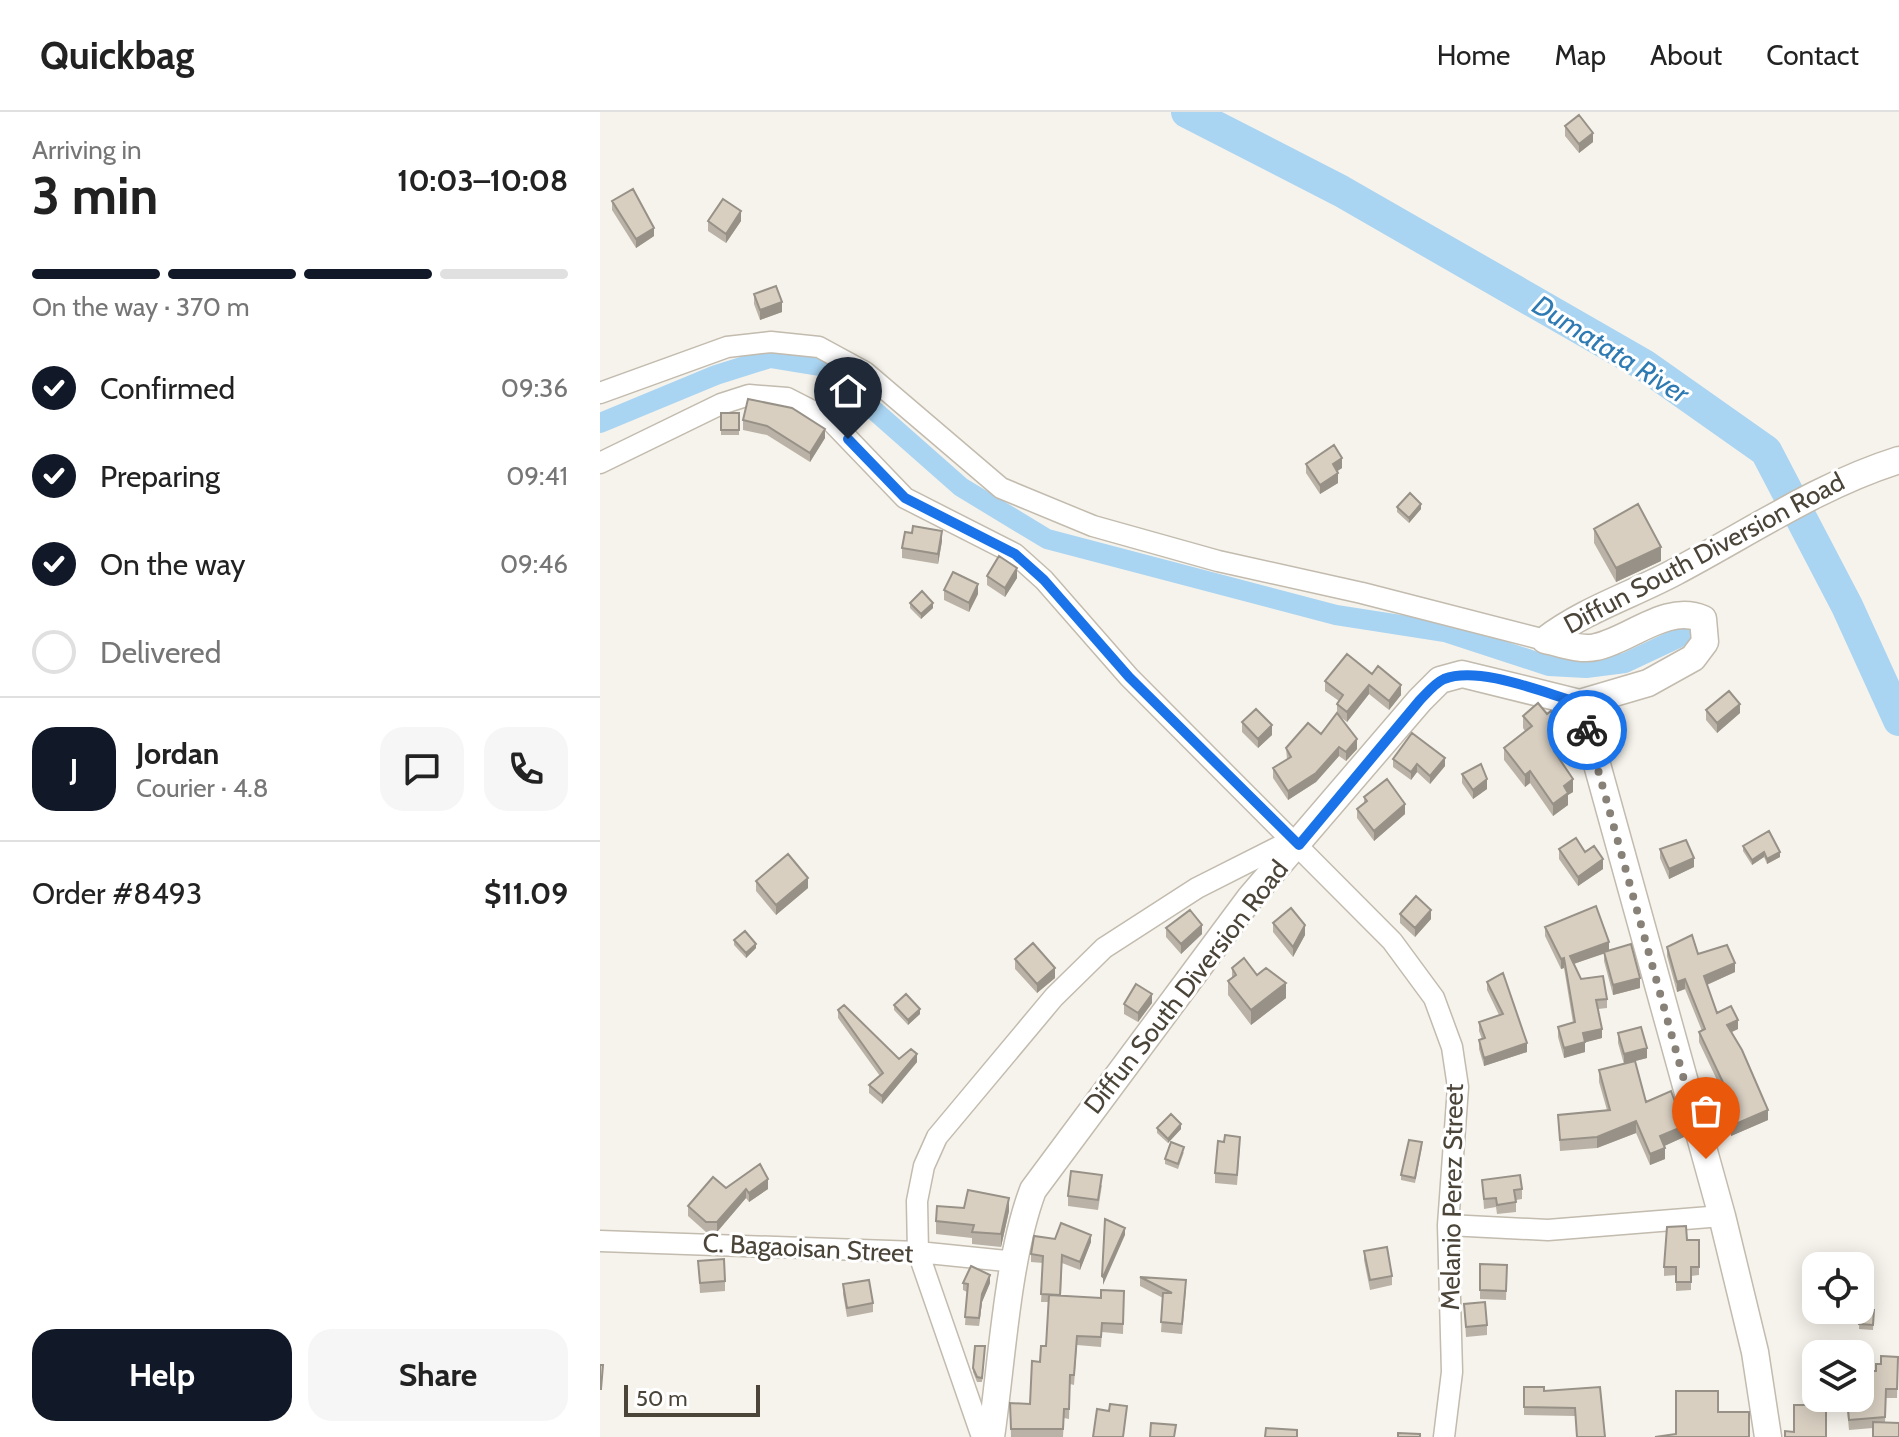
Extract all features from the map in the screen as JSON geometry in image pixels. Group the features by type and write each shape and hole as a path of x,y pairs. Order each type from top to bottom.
{"street":[{"path":"600,393 727,347 771,342 819,347 865,372 1001,488 1093,526 1218,561 1362,593 1545,640"},
{"name":"Melanio Perez Street","path":"600,463 721,404 749,395 787,398 830,420 905,498 1015,554 1044,580 1129,677 1392,941 1434,998 1452,1047 1458,1087 1448,1225 1452,1372 1444,1437"},
{"name":"Diffun South Diversion Road","path":"1545,640 1571,620 1632,595 1850,475 1899,460"},
{"name":"Diffun South Diversion Road","path":"991,1437 1024,1213 1033,1190 1250,898 1420,700 1440,680 1462,674 1486,677 1580,703 1648,683 1693,658 1705,642 1703,619 1693,615 1665,618 1593,648 1545,640"},
{"path":"1580,703 1722,1216 1755,1352 1768,1437"},
{"path":"982,1437 918,1252 917,1201 924,1166 937,1137 1054,997 1104,948 1157,912 1296,842"},
{"path":"1448,1225 1548,1230 1722,1216"},
{"name":"C. Bagaoisan Street","path":"600,1241 918,1252 1016,1262"}],"building":[{"path":"1579,115 1593,133 1579,144 1565,126"},
{"path":"633,189 654,228 636,239 612,201"},
{"path":"723,199 741,211 726,234 708,221"},
{"path":"776,286 782,302 760,310 754,294"},
{"path":"748,399 792,408 825,429 810,453 767,426 743,420"},
{"path":"721,413 739,413 739,430 721,430"},
{"path":"1334,445 1342,458 1333,464 1338,473 1320,485 1306,464"},
{"path":"1410,493 1421,504 1409,518 1397,507"},
{"path":"1638,504 1661,547 1616,568 1594,529"},
{"path":"913,526 942,531 938,554 902,548 905,532 912,533"},
{"path":"999,556 1017,568 1005,588 987,576"},
{"path":"953,572 978,584 969,603 944,590"},
{"path":"922,591 933,603 921,614 910,603"},
{"path":"1347,654 1372,674 1378,666 1401,685 1389,701 1369,685 1347,712 1337,704 1343,695 1325,681"},
{"path":"1729,691 1740,704 1717,723 1706,710"},
{"path":"1538,703 1547,714 1551,711 1572,737 1554,751 1573,779 1564,786 1568,793 1553,804 1530,771 1525,775 1504,748 1532,726 1523,716"},
{"path":"1256,709 1272,725 1258,739 1242,722"},
{"path":"1337,713 1357,739 1346,752 1339,747 1316,773 1288,791 1273,768 1291,757 1286,748 1308,723 1321,734"},
{"path":"1412,733 1445,758 1430,776 1417,764 1411,772 1393,759"},
{"path":"1481,764 1487,779 1473,790 1462,774"},
{"path":"1387,779 1405,804 1374,831 1357,809 1367,801 1364,797"},
{"path":"1769,831 1780,852 1767,859 1764,852 1752,860 1743,846"},
{"path":"1576,838 1585,852 1594,846 1603,859 1578,877 1559,849"},
{"path":"1686,840 1694,858 1669,869 1660,849"},
{"path":"788,854 808,878 776,905 756,881"},
{"path":"1416,896 1431,910 1415,928 1400,914"},
{"path":"1596,906 1609,942 1570,956 1581,979 1603,976 1607,999 1596,1000 1602,1029 1583,1033 1585,1042 1564,1048 1558,1027 1575,1022 1564,958 1561,959 1545,927"},
{"path":"1291,908 1305,925 1293,947 1273,923"},
{"path":"1190,910 1202,925 1181,944 1166,928"},
{"path":"745,931 756,944 746,953 734,940"},
{"path":"1692,935 1698,954 1727,945 1735,963 1704,976 1717,1013 1731,1006 1738,1020 1727,1025 1742,1050 1768,1110 1731,1126 1726,1113 1714,1118 1710,1103 1729,1095 1699,1032 1705,1029 1685,979 1677,982 1667,947"},
{"path":"1033,943 1055,968 1037,984 1015,959"},
{"path":"1631,944 1640,978 1613,985 1604,952"},
{"path":"1244,958 1257,975 1266,968 1286,983 1251,1010 1228,981 1236,975 1232,968"},
{"path":"1503,973 1527,1043 1484,1058 1479,1040 1485,1038 1479,1022 1503,1014 1487,982"},
{"path":"1136,984 1152,994 1138,1013 1124,1004"},
{"path":"906,994 920,1009 908,1020 894,1005"},
{"path":"844,1005 899,1059 911,1049 917,1054 882,1096 869,1085 883,1073 838,1010"},
{"path":"1641,1027 1647,1048 1624,1054 1618,1033"},
{"path":"1635,1061 1646,1102 1671,1091 1684,1126 1660,1136 1665,1148 1650,1154 1636,1121 1597,1137 1560,1140 1558,1115 1610,1110 1599,1070"},
{"path":"1171,1114 1181,1124 1168,1139 1157,1128"},
{"path":"1225,1135 1240,1137 1237,1175 1215,1173 1218,1141 1224,1142"},
{"path":"1409,1140 1422,1142 1415,1178 1401,1175"},
{"path":"1171,1142 1184,1147 1178,1164 1165,1159"},
{"path":"760,1164 768,1179 749,1193 746,1189 717,1222 706,1222 688,1206 713,1177 726,1188"},
{"path":"1071,1171 1102,1175 1098,1200 1068,1196"},
{"path":"1520,1175 1522,1189 1514,1190 1516,1202 1497,1205 1496,1198 1484,1199 1482,1180"},
{"path":"968,1190 1009,1198 1001,1234 972,1232 974,1225 936,1221 937,1206 964,1208"},
{"path":"1105,1219 1125,1228 1103,1277 1102,1276"},
{"path":"1061,1223 1091,1235 1080,1262 1062,1255 1060,1295 1041,1294 1043,1256 1031,1254 1034,1236 1055,1239"},
{"path":"1686,1226 1687,1240 1699,1240 1699,1267 1691,1267 1691,1282 1676,1282 1676,1267 1664,1267 1667,1227"},
{"path":"1387,1247 1392,1276 1370,1280 1364,1251"},
{"path":"724,1259 725,1281 700,1283 698,1261"},
{"path":"1480,1264 1507,1265 1506,1291 1480,1290"},
{"path":"971,1266 990,1275 982,1294 979,1318 965,1317 968,1284 963,1283"},
{"path":"1140,1277 1186,1280 1182,1324 1161,1322 1163,1293 1172,1293"},
{"path":"869,1280 873,1303 847,1308 843,1284"},
{"path":"1101,1290 1124,1291 1123,1324 1102,1323 1101,1337 1077,1336 1074,1375 1070,1375 1069,1409 1064,1409 1063,1429 1011,1429 1010,1403 1030,1404 1032,1361 1040,1362 1041,1346 1046,1346 1049,1295 1101,1298"},
{"path":"1485,1302 1487,1325 1466,1327 1464,1304"},
{"path":"975,1346 985,1346 982,1378 977,1377 973,1368"},
{"path":"1881,1356 1898,1357 1897,1389 1886,1389 1885,1417 1849,1420 1848,1412 1874,1412 1874,1371 1876,1364 1881,1364"},
{"path":"600,1365 603,1365 601,1389 600,1389"},
{"path":"1524,1387 1544,1387 1544,1391 1600,1387 1605,1437 1577,1437 1575,1408 1524,1407"},
{"path":"1676,1391 1718,1391 1718,1412 1749,1412 1749,1437 1655,1437 1676,1434"},
{"path":"1110,1404 1127,1406 1123,1437 1093,1437 1097,1409 1109,1411"},
{"path":"1794,1405 1802,1405 1802,1412 1826,1412 1826,1437 1785,1437 1785,1431 1794,1432"},
{"path":"1873,1422 1899,1423 1899,1437 1873,1437"},
{"path":"1151,1423 1176,1425 1174,1437 1150,1437"},
{"path":"1266,1428 1297,1430 1297,1437 1265,1437"},
{"path":"1398,1433 1420,1434 1420,1437 1398,1437"}],"waterway":[{"name":"Dumatata River","path":"1187,112 1341,191 1644,365 1766,451 1847,606 1899,720"},
{"path":"600,423 716,375 770,358 825,367 961,487 1047,539 1336,615 1445,632 1549,666 1586,668 1625,663 1691,632"}],"way so far":[{"path":"1587,730 1706,1159"}],"route":[{"path":"848,439 905,498 1015,554 1044,580 1129,677 1299,845 1440,680 1462,674 1486,677 1580,703 1587,730"}]}
